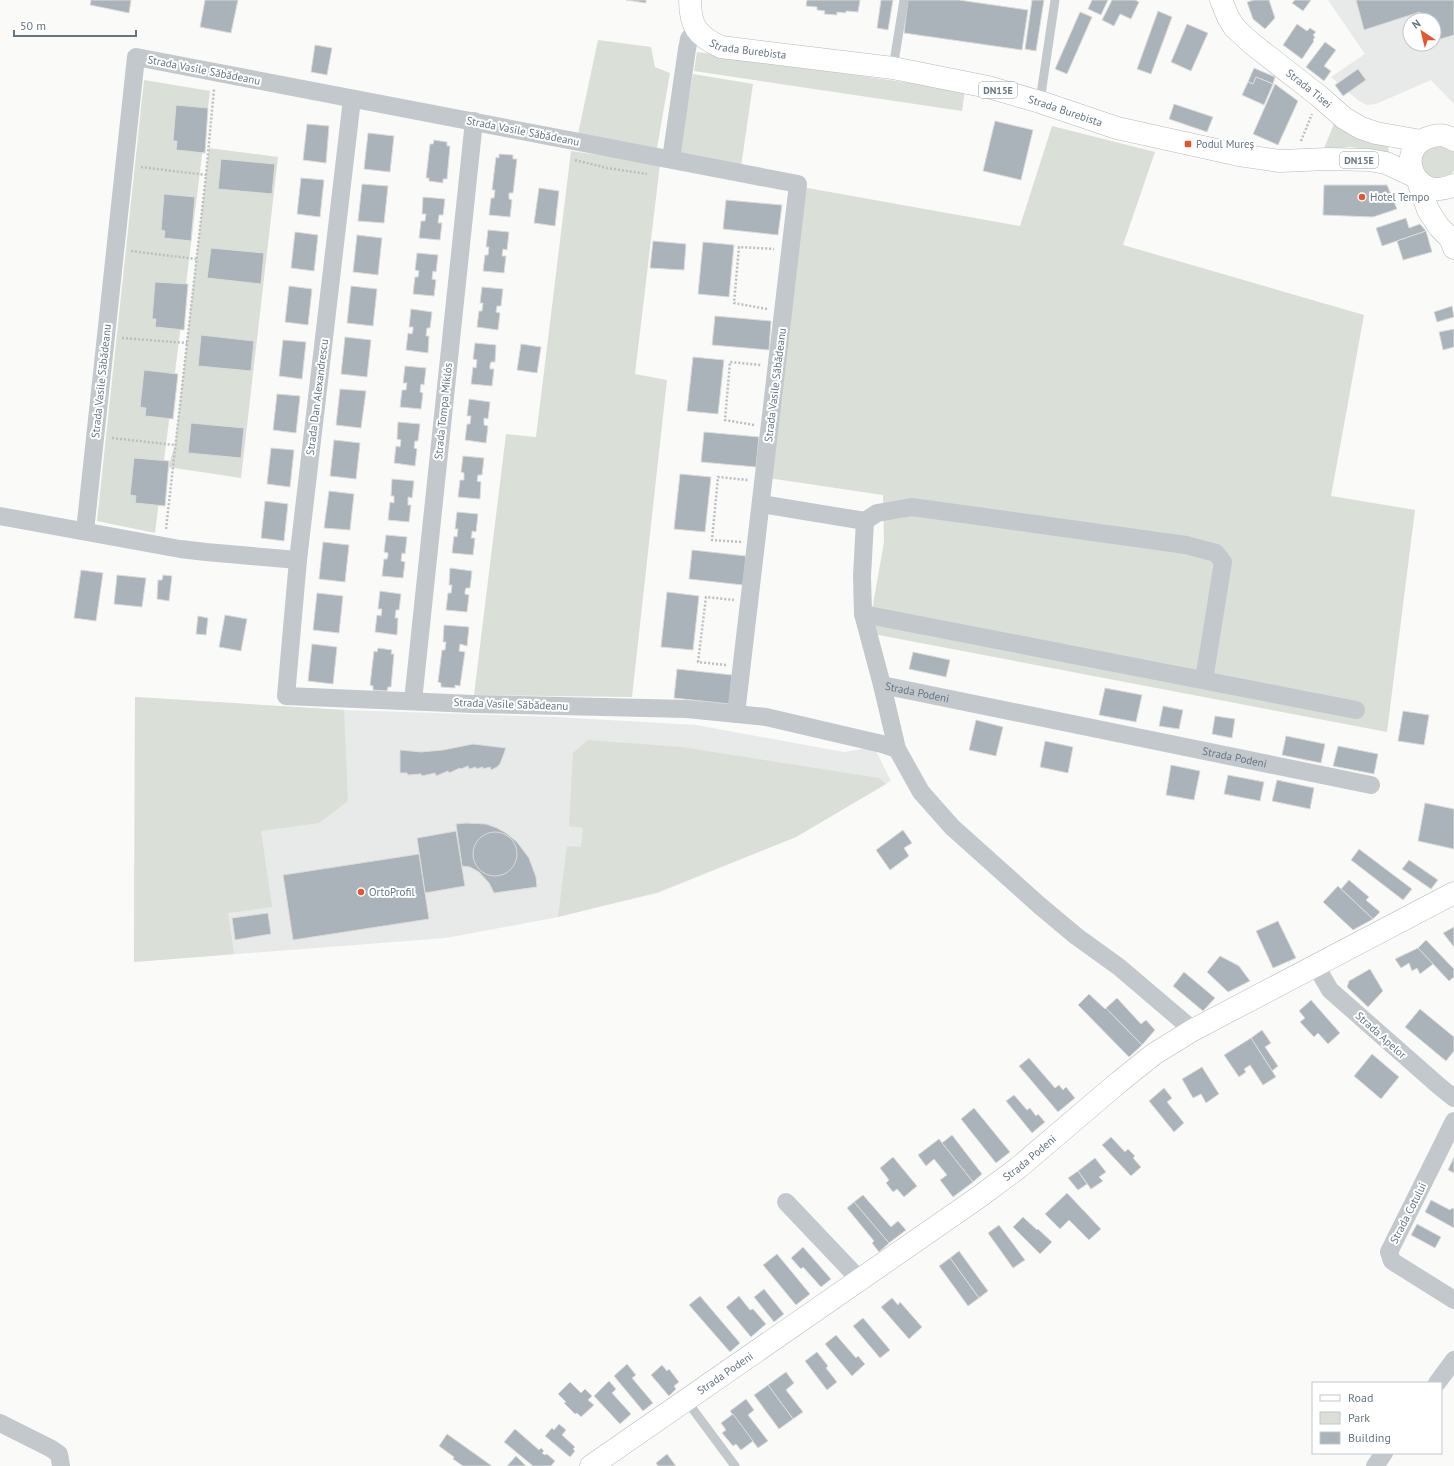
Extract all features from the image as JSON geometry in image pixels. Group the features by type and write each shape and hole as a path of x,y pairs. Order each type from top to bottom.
{"main road":[{"path":"690,0 690,18 696,29"},
{"name":"Strada Tisei","path":"1221,0 1234,27 1250,44 1319,96 1344,118 1361,128 1376,133 1421,141"},
{"name":"Strada Burebista","path":"696,29 712,42 721,47 893,68 988,87 1040,102 1117,128 1239,155 1280,161 1328,159 1369,160 1386,163 1416,178 1427,188 1436,190 1454,186"},
{"path":"1453,235 1439,227 1428,210 1411,167 1411,157 1414,148 1421,141 1438,134 1447,136 1454,140"},
{"name":"Strada Podeni","path":"591,1466 979,1197 1018,1168 1154,1054 1193,1030 1454,893"}],"street":[{"path":"672,160 687,49 689,39 696,29"},
{"name":"Strada Vasile Săbădeanu","path":"85,531 136,57 798,184 736,714"},
{"name":"Strada Dan Alexandrescu","path":"286,696 298,560 352,99"},
{"name":"Strada Tompa Miklós","path":"413,701 474,121"},
{"path":"761,504 864,520 877,513 912,507 1186,545 1216,553 1223,562 1204,680"},
{"path":"0,516 164,546 211,553 298,560"},
{"path":"864,520 862,576 863,614 882,685"},
{"path":"863,614 1356,710"},
{"name":"Strada Podeni","path":"1193,1030 1119,967 1076,936 1039,905 952,827 921,792 897,749 882,685 1371,785"},
{"name":"Strada Vasile Săbădeanu","path":"286,696 687,709 766,717 882,744 897,749"},
{"name":"Strada Apelor","path":"1316,966 1330,990 1454,1098"},
{"name":"Strada Cotului","path":"1454,1121 1389,1252 1392,1261 1454,1300"},
{"path":"786,1202 860,1280"},
{"path":"1437,1382 1454,1360"},
{"path":"0,1423 59,1454 61,1466"},
{"path":"1374,1466 1383,1454"}],"lane":[{"path":"893,68 904,0"},
{"path":"1040,102 1055,0"},
{"path":"686,1400 735,1466"}],"path":[{"path":"164,546 206,175 216,72"},
{"path":"1300,143 1308,122"},
{"path":"569,159 607,168 651,175"},
{"path":"140,167 206,175"},
{"path":"772,310 734,303 739,247 779,249"},
{"path":"124,250 196,259"},
{"path":"122,338 187,343"},
{"path":"760,425 725,420 730,362 766,365"},
{"path":"111,438 175,445"},
{"path":"746,542 712,540 718,477 753,481"},
{"path":"732,666 698,662 706,597 740,600"}],"shaded area":[{"path":"1328,0 1454,0 1454,104 1431,80 1376,104 1367,105 1359,101 1331,77 1365,54"},
{"name":"OrtoProfil","path":"135,697 344,710 556,717 696,725 844,752 874,747 891,781 796,837 658,893 553,918 446,938 134,962"}],"green space":[{"path":"598,40 651,47 655,67 670,73 657,148 578,134"},
{"path":"697,52 965,91 962,111 694,71"},
{"path":"693,74 753,84 741,167 679,155"},
{"path":"144,80 210,91 155,533 97,521"},
{"path":"1338,114 1388,145 1389,153 1350,147 1323,151"},
{"path":"1052,126 1155,152 1123,245 1364,315 1331,496 1415,510 1387,732 868,633 884,542 883,495 768,478 802,187 1020,226"},
{"path":"1435,144 1450,147 1454,152 1454,171 1450,175 1435,179 1424,170 1421,159 1424,152"},
{"path":"209,148 278,157 241,478 168,467 175,445"},
{"path":"571,151 660,164 635,374 667,380 632,697 474,695 506,434 536,437"},
{"path":"135,697 344,710 348,801 319,823 261,831 272,907 228,913 234,954 134,962"},
{"path":"588,740 681,747 879,778 886,784 796,837 658,892 558,917 567,846 581,847 583,828 569,826 573,753"}],"building":[{"path":"91,0 131,0 129,13 90,5"},
{"path":"205,0 238,0 231,33 200,27"},
{"path":"626,0 646,0 646,3"},
{"path":"807,0 860,0 858,12 837,12 837,15 824,14 825,11 817,10 817,7 806,6"},
{"path":"881,0 893,0 888,30 877,28"},
{"path":"908,0 959,0 1028,10 1022,50 904,33"},
{"path":"1032,0 1044,0 1036,51 1025,49"},
{"path":"1092,0 1108,0 1101,15 1088,9"},
{"path":"1112,0 1135,0 1139,2 1131,19 1120,14 1114,26 1102,20"},
{"path":"1254,0 1269,0 1275,18 1265,29 1253,19 1247,2"},
{"path":"1295,0 1311,0 1303,11 1292,3"},
{"path":"1356,0 1454,0 1454,35 1442,39 1442,12 1402,12 1402,18 1364,30"},
{"path":"1158,11 1172,17 1151,74 1137,69"},
{"path":"1080,12 1092,17 1067,74 1055,69"},
{"path":"1187,24 1208,33 1191,71 1171,62"},
{"path":"1297,24 1307,31 1310,28 1316,32 1313,35 1315,37 1313,40 1314,41 1302,59 1283,45"},
{"path":"1325,42 1336,50 1324,66 1331,71 1324,81 1306,67"},
{"path":"315,45 332,48 327,75 311,72"},
{"path":"1254,68 1275,77 1273,84 1256,77 1253,84 1248,82"},
{"path":"1358,69 1366,80 1343,96 1335,85"},
{"path":"1256,77 1273,84 1264,105 1242,95 1248,82 1253,84"},
{"path":"1275,84 1298,101 1278,145 1253,134"},
{"path":"1174,104 1213,117 1207,132 1169,119"},
{"path":"176,105 208,108 205,153 176,150 177,141 173,141"},
{"path":"995,121 1033,130 1021,180 983,171"},
{"path":"307,124 329,126 326,163 303,160"},
{"path":"368,133 394,136 390,172 364,169"},
{"path":"434,140 447,142 447,146 450,146 447,179 443,179 443,183 429,181 429,178 426,178 430,144 433,144"},
{"path":"499,154 513,155 513,159 517,159 513,193 509,193 509,199 512,200 510,217 489,215 491,198 494,198 495,190 492,190 496,157 499,158"},
{"path":"221,159 275,164 272,194 218,189"},
{"path":"301,178 324,180 320,217 297,214"},
{"path":"362,184 388,186 384,223 358,221"},
{"name":"Hotel Tempo","path":"1324,185 1387,185 1397,209 1373,217 1323,215"},
{"path":"539,188 559,191 555,226 534,223"},
{"path":"164,194 195,197 191,241 164,238 165,231 161,230"},
{"path":"423,197 445,199 443,215 439,215 438,223 442,223 440,240 419,238 421,221 425,221 426,214 422,214"},
{"path":"726,200 782,205 778,235 723,229"},
{"path":"1406,218 1409,228 1420,224 1426,231 1382,246 1376,228"},
{"path":"488,230 509,232 507,250 503,249 502,256 506,256 504,273 483,271 485,255 488,255 489,247 486,247"},
{"path":"1426,231 1432,252 1403,260 1397,241"},
{"path":"295,232 318,235 314,271 291,268"},
{"path":"357,235 382,238 378,275 353,272"},
{"path":"653,241 686,244 684,270 650,268"},
{"path":"703,242 734,245 729,297 698,294"},
{"path":"211,248 264,253 261,284 207,278"},
{"path":"417,253 438,255 436,272 433,271 432,279 436,280 434,296 413,294 415,277 418,277 419,271 415,270"},
{"path":"155,282 188,284 184,330 155,327 156,319 152,319"},
{"path":"289,286 312,289 308,325 285,322"},
{"path":"351,286 377,289 373,326 347,323"},
{"path":"482,287 503,289 501,306 497,306 496,312 500,313 498,330 477,327 479,311 482,311 483,303 480,303"},
{"path":"1452,306 1454,317 1437,322 1434,312"},
{"path":"411,309 432,312 430,328 427,328 426,336 429,336 428,353 406,350 408,333 412,334 413,330 413,327 409,327"},
{"path":"715,316 771,321 769,350 712,345"},
{"path":"1454,329 1454,347 1443,350 1439,332"},
{"path":"201,335 254,341 251,371 198,366"},
{"path":"345,337 371,340 367,377 341,374"},
{"path":"283,340 306,342 302,379 279,376"},
{"path":"475,343 496,345 495,362 491,362 490,365 490,369 494,369 492,386 471,384 473,367 476,368 477,360 473,359"},
{"path":"521,344 541,347 537,373 517,370"},
{"path":"693,357 724,360 718,414 687,411"},
{"path":"405,366 426,368 424,385 421,384 420,392 423,393 421,409 400,407 402,390 406,390 407,383 403,383"},
{"path":"144,370 178,374 173,419 145,416 146,408 140,407"},
{"path":"340,389 366,391 361,428 336,425"},
{"path":"277,394 300,396 296,433 273,430"},
{"path":"469,399 490,402 488,419 484,418 484,425 488,426 486,443 465,440 467,424 470,424 471,416 467,416"},
{"path":"398,422 420,424 418,441 415,441 414,448 417,449 415,466 394,463 396,446 400,447 401,440 397,439"},
{"path":"191,423 244,428 241,458 188,453"},
{"path":"704,432 759,437 756,467 701,462"},
{"path":"334,440 360,443 356,479 330,476"},
{"path":"271,448 294,450 290,487 267,484"},
{"path":"463,456 484,458 482,475 478,475 477,481 481,482 480,499 458,497 460,480 464,480 464,473 461,472"},
{"path":"134,458 169,461 165,506 135,503 136,496 130,495"},
{"path":"680,474 711,477 705,532 674,529"},
{"path":"392,479 414,481 412,498 408,497 408,505 411,505 409,522 388,520 390,502 394,503 394,496 391,496"},
{"path":"329,491 354,494 350,530 324,528"},
{"path":"265,501 288,504 284,541 261,538"},
{"path":"457,512 478,514 476,532 472,531 471,538 475,538 473,555 452,553 454,536 457,537 458,529 455,529"},
{"path":"386,535 407,537 405,554 402,553 401,561 405,562 403,578 382,576 384,559 387,559 388,556 388,553 384,552"},
{"path":"323,542 349,545 345,582 319,579"},
{"path":"692,550 746,556 743,585 689,579"},
{"path":"450,568 472,571 470,588 466,588 465,591 465,594 469,595 467,612 446,610 448,593 451,593 452,585 449,585"},
{"path":"81,570 103,573 96,621 74,618"},
{"path":"117,575 146,578 142,607 114,604"},
{"path":"163,575 172,576 169,601 157,599 158,580 162,580"},
{"path":"380,591 401,594 399,610 396,610 395,618 398,618 397,635 375,632 377,615 381,616 382,609 378,609"},
{"path":"667,592 699,596 693,650 661,647"},
{"path":"317,593 343,596 339,633 313,630"},
{"path":"225,615 247,619 241,651 219,647"},
{"path":"198,616 208,618 206,635 196,634"},
{"path":"444,625 469,627 467,646 460,644 459,651 465,652 460,686 455,685 455,688 441,687 441,683 438,682 442,650 445,650 446,642 443,642"},
{"path":"312,644 337,647 333,684 308,681"},
{"path":"378,648 392,650 391,654 394,654 391,687 388,687 387,691 373,690 373,686 370,685 374,651 377,652"},
{"path":"913,652 950,660 946,677 909,669"},
{"path":"677,669 732,675 729,704 674,698"},
{"path":"1105,688 1142,695 1136,722 1099,715"},
{"path":"1163,706 1183,710 1179,729 1159,726"},
{"path":"1403,711 1429,715 1424,745 1398,741"},
{"path":"1215,716 1235,719 1232,738 1212,734"},
{"path":"976,720 1003,727 996,756 969,750"},
{"path":"1286,736 1325,744 1321,763 1282,755"},
{"path":"1045,741 1073,747 1068,773 1040,767"},
{"path":"473,744 506,748 500,764 491,770 490,767 476,769 476,767 469,769 468,766 436,776 435,773 422,776 421,774 408,775 407,773 400,773 400,750 421,752 443,750"},
{"path":"1338,746 1378,754 1374,774 1333,766"},
{"path":"1171,765 1200,771 1194,800 1166,795"},
{"path":"1228,775 1264,782 1260,801 1224,794"},
{"path":"1277,780 1314,788 1310,809 1272,801"},
{"path":"1425,803 1454,809 1454,849 1418,841"},
{"path":"456,824 486,824 497,828 517,842 529,858 536,877 537,887 494,893 489,883 479,872 470,867 462,866"},
{"path":"903,830 912,843 904,848 909,856 890,870 876,850"},
{"path":"456,831 465,886 425,893 417,838"},
{"path":"491,832 499,832 504,833 511,838 516,845 516,863 511,870 504,875 491,876 483,873 476,866 473,858 473,850 476,842 483,835"},
{"path":"1359,849 1412,889 1403,900 1351,860"},
{"path":"419,854 429,919 293,940 283,875"},
{"path":"1409,860 1438,880 1431,889 1402,869"},
{"path":"1349,880 1369,897 1366,900 1380,912 1373,919 1341,889"},
{"path":"1338,886 1373,919 1353,930 1323,902"},
{"path":"268,913 271,934 235,940 232,918"},
{"path":"1278,921 1296,958 1273,968 1256,931"},
{"path":"1454,927 1454,947 1443,933"},
{"path":"1426,940 1454,969 1454,977 1449,981 1418,948"},
{"path":"1418,948 1433,964 1420,974 1417,968 1412,971 1409,963 1401,968 1395,959"},
{"path":"1220,956 1239,966 1250,981 1228,992 1207,972"},
{"path":"1370,969 1383,991 1368,1007 1347,987 1349,981"},
{"path":"1184,972 1215,998 1203,1011 1173,986"},
{"path":"1089,994 1105,1009 1106,1008 1142,1045 1129,1057 1078,1005"},
{"path":"1117,998 1141,1024 1146,1020 1155,1030 1142,1045 1106,1008"},
{"path":"1311,1000 1340,1033 1328,1044 1318,1033 1314,1037 1300,1022 1305,1018 1299,1011"},
{"path":"1420,1009 1454,1037 1454,1051 1446,1061 1405,1027"},
{"path":"1262,1030 1271,1043 1265,1047 1278,1066 1272,1071 1251,1038"},
{"path":"1251,1038 1276,1077 1263,1085 1250,1065 1244,1069 1246,1072 1239,1077 1224,1055"},
{"path":"1372,1054 1399,1077 1381,1099 1354,1076"},
{"path":"1029,1058 1055,1088 1059,1085 1063,1090 1066,1087 1075,1098 1058,1112 1019,1066"},
{"path":"1202,1067 1219,1094 1206,1103 1201,1094 1193,1098 1182,1079"},
{"path":"1164,1088 1172,1098 1167,1102 1184,1123 1174,1132 1149,1101"},
{"path":"1014,1095 1027,1110 1030,1108 1036,1116 1038,1114 1045,1122 1032,1133 1006,1101"},
{"path":"974,1108 1010,1152 996,1163 961,1119"},
{"path":"952,1135 982,1174 973,1182 942,1143"},
{"path":"1111,1137 1125,1152 1128,1149 1135,1156 1133,1158 1141,1167 1131,1176 1102,1145"},
{"path":"939,1139 973,1182 953,1197 940,1180 947,1175 934,1159 926,1166 918,1155"},
{"path":"893,1157 917,1186 904,1197 897,1189 893,1192 886,1183 889,1180 880,1168"},
{"path":"1454,1157 1454,1173 1448,1170"},
{"path":"1095,1158 1106,1172 1099,1177 1103,1181 1091,1189 1078,1171"},
{"path":"1078,1171 1087,1184 1078,1190 1068,1178"},
{"path":"1067,1193 1101,1229 1089,1240 1069,1220 1060,1229 1045,1214"},
{"path":"863,1195 891,1227 898,1221 906,1230 889,1243 854,1202"},
{"path":"1431,1200 1450,1210 1452,1208 1454,1209 1454,1228 1425,1212"},
{"path":"854,1202 889,1243 879,1252 872,1243 874,1241 847,1208"},
{"path":"1023,1217 1052,1242 1040,1254 1013,1227"},
{"path":"1417,1224 1441,1237 1435,1248 1411,1235"},
{"path":"999,1225 1025,1260 1013,1268 988,1233"},
{"path":"803,1247 831,1279 821,1287 803,1267 801,1269 791,1258"},
{"path":"959,1251 988,1291 979,1298 950,1258"},
{"path":"777,1254 810,1294 796,1305 763,1265"},
{"path":"950,1258 979,1298 968,1306 939,1266"},
{"path":"764,1289 784,1314 774,1322 754,1297"},
{"path":"700,1296 740,1343 730,1352 689,1305"},
{"path":"739,1296 750,1310 753,1309 766,1324 751,1337 726,1307"},
{"path":"892,1298 898,1305 900,1302 922,1327 909,1339 881,1307"},
{"path":"863,1318 890,1350 880,1358 853,1326"},
{"path":"836,1335 856,1358 858,1356 865,1364 852,1376 825,1344"},
{"path":"817,1352 828,1366 826,1368 837,1382 827,1390 805,1361"},
{"path":"627,1364 636,1375 632,1378 653,1403 643,1411 614,1376"},
{"path":"662,1365 667,1371 669,1369 679,1382 674,1386 676,1389 669,1396 651,1375"},
{"path":"786,1372 794,1383 786,1390 803,1412 793,1419 768,1385"},
{"path":"609,1381 616,1389 612,1393 631,1414 620,1424 594,1396"},
{"path":"570,1382 581,1393 585,1389 592,1396 588,1400 594,1405 581,1417 577,1413 575,1414 564,1403 566,1402 558,1394"},
{"path":"768,1385 793,1419 779,1429 754,1395"},
{"path":"746,1399 754,1410 748,1415 768,1441 758,1448 730,1411"},
{"path":"733,1414 753,1441 741,1450 736,1444 733,1446 722,1433 726,1430 721,1423"},
{"path":"559,1424 566,1430 562,1435 575,1447 573,1449 575,1451 570,1457 545,1436 552,1428 554,1430"},
{"path":"515,1429 539,1450 541,1448 544,1451 542,1453 545,1455 547,1454 555,1461 551,1466 533,1466 504,1442"},
{"path":"447,1434 492,1466 463,1466 453,1459 454,1457 439,1446"},
{"path":"667,1454 676,1466 658,1466 656,1463"},
{"path":"516,1456 526,1466 507,1466"}],"place":[{"name":"Podul Mureș","path":"1188,144"},
{"name":"Hotel Tempo","path":"1362,197"},
{"name":"OrtoProfil","path":"361,892"}]}
